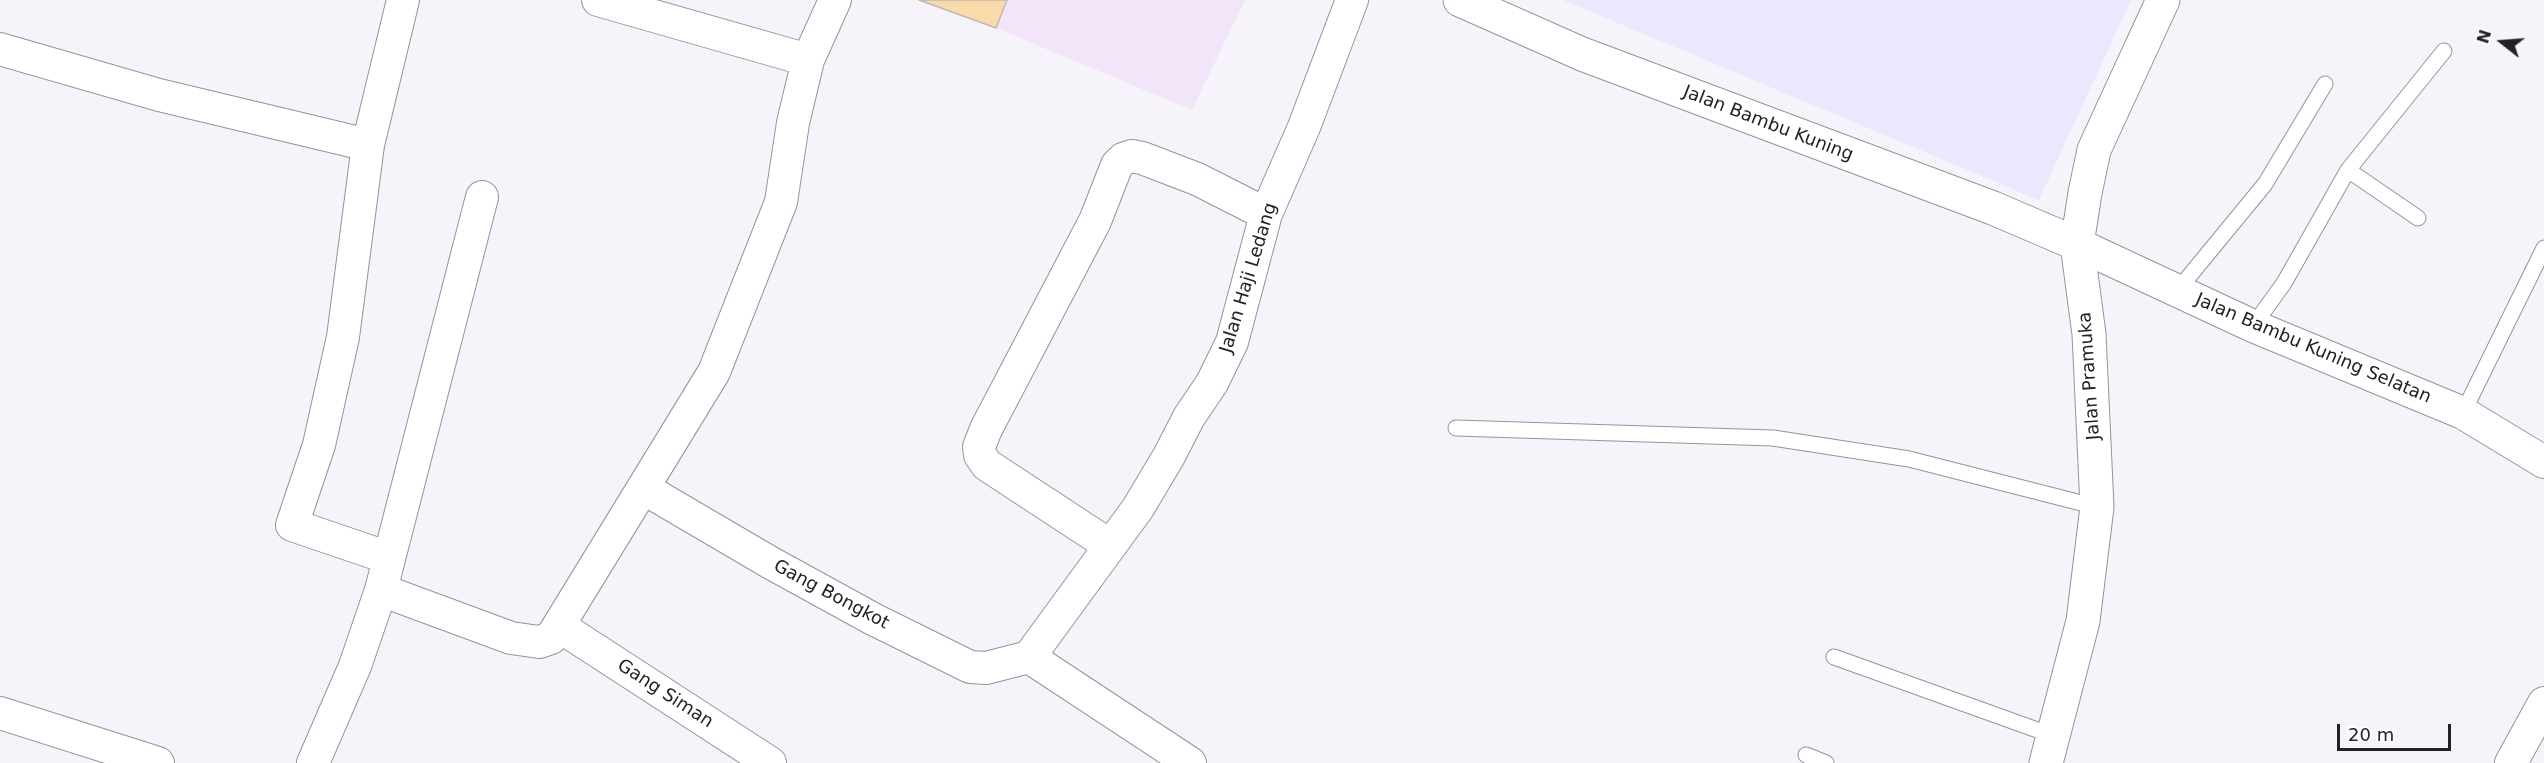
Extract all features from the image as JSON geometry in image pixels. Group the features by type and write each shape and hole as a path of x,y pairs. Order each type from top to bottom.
{"street":[{"path":"389,558 292,525 319,445 343,337 368,146 403,0"},
{"path":"598,0 808,60"},
{"path":"381,590 511,638 539,642 551,638 714,372 781,202 793,123 808,60 835,0"},
{"name":"Jalan Haji Ledang","path":"1029,657 1138,508 1189,417 1212,383 1232,342 1266,214 1304,127 1352,0"},
{"name":"Jalan Bambu Kuning","path":"1460,0 1582,54 1993,208 2078,244"},
{"name":"Jalan Pramuka","path":"2050,749 2083,621 2097,507 2089,334 2078,244 2094,150 2163,0"},
{"path":"0,49 159,95 368,146"},
{"path":"1109,545 987,465 980,455 979,447 986,429 1095,221 1117,165 1123,159 1132,156 1142,158 1197,179 1266,214"},
{"path":"313,763 355,666 381,590 482,197"},
{"name":"Jalan Bambu Kuning Selatan","path":"2078,244 2253,326 2463,413 2544,462"},
{"name":"Gang Bongkot","path":"643,488 771,563 951,658 970,666 986,668 1029,657"},
{"name":"Gang Siman","path":"559,626 770,763"},
{"path":"1029,657 1179,760"},
{"path":"2511,763 2544,703"},
{"path":"0,713 158,763"}],"lane":[{"path":"2253,326 2284,283 2348,170 2445,51"},
{"path":"2177,291 2265,184 2325,84"},
{"path":"2348,170 2418,218"},
{"path":"2463,413 2544,248"},
{"path":"1456,428 1773,438 1909,459 2097,507"},
{"path":"1834,657 2050,749"},
{"path":"1806,754 1826,763"}],"shaded area":[{"path":"1007,0 1245,0 1192,110 996,28"},
{"path":"1563,0 2131,0 2039,200"}],"building":[{"path":"919,0 1007,0 996,28"}]}
